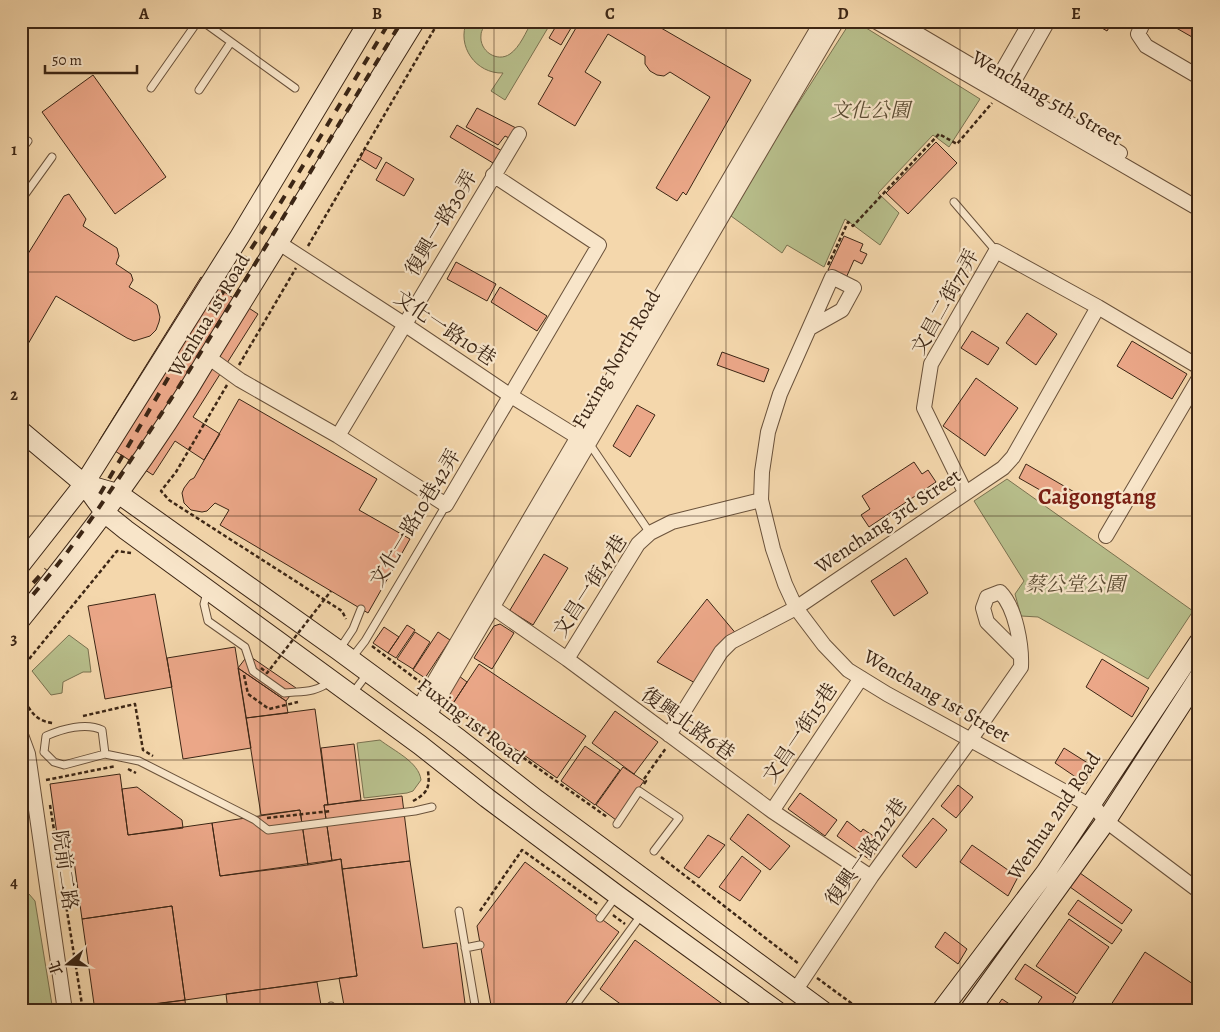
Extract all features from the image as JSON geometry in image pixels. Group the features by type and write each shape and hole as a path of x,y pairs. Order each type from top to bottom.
{"street":[{"name":"Wenhua 1st Road","path":"21,564 84,484 240,236 370,21"},
{"name":"Wenhua 1st Road","path":"21,619 105,513 178,408 415,21"},
{"name":"Fuxing North Road","path":"423,713 751,154 822,21"},
{"name":"Fuxing North Road","path":"751,154 837,21"},
{"name":"Wenchang 5th Street","path":"875,21 1199,198"},
{"name":"Wenchang 5th Street","path":"896,21 999,90 1199,209"},
{"path":"999,90 1032,21"},
{"path":"999,90 1048,21"},
{"path":"1144,21 1138,34 1146,46 1199,77"},
{"name":"復興一路30弄","path":"338,436 519,134"},
{"name":"文化一路10巷42弄","path":"446,505 599,245 493,175"},
{"name":"文化一路10巷","path":"279,243 511,396 583,440"},
{"path":"1001,254 1098,307 1199,367"},
{"name":"文昌二街77弄","path":"966,492 924,408 931,364 1001,254"},
{"path":"810,328 842,310 854,288 832,278"},
{"name":"Wenchang 1st Street","path":"832,278 780,394 768,432 762,472 761,500 773,549 796,608 824,645 848,670 887,694 971,739 1098,812 1199,891"},
{"name":"Wenchang 3rd Street","path":"671,736 721,652 731,642 796,608 1003,468 1013,457 1098,307"},
{"path":"208,357 233,374 338,436 446,505"},
{"path":"1106,536 1199,378"},
{"path":"21,431 84,484 105,513 351,694 617,895 637,921 777,1011"},
{"name":"Fuxing 1st Road","path":"84,484 119,494 368,672 822,1011"},
{"name":"文昌一街47巷","path":"567,660 638,544 650,534 672,522 761,500"},
{"name":"復興北路6巷","path":"487,604 567,660 772,811 871,877"},
{"name":"Wenhua 2nd Road","path":"969,1011 1098,812 1199,642"},
{"name":"復興一路212巷","path":"795,991 871,877 1021,667 1021,656"},
{"name":"Wenhua 2nd Road","path":"941,1011 1046,872 1098,812 1199,677"},
{"name":"文昌一街15巷","path":"772,811 861,678"},
{"name":"院前二路","path":"21,736 28,754 65,1011"},
{"path":"453,771 459,740"},
{"path":"471,785 484,759"},
{"path":"1197,1011 1199,1007"}],"lane":[{"path":"151,88 198,21"},
{"path":"202,21 295,88"},
{"path":"199,90 231,42"},
{"path":"21,150 28,141"},
{"path":"21,200 52,157"},
{"path":"954,202 1001,254"},
{"path":"583,440 650,534"},
{"name":"文化一路10巷42弄","path":"344,655 365,641 446,505"},
{"path":"208,589 204,604 208,620 245,647 253,671 284,693 315,690 332,680"},
{"path":"344,655 362,609"},
{"path":"351,694 368,672"},
{"path":"44,752 46,736 58,730 93,726 102,730 106,754"},
{"path":"28,754 44,752"},
{"path":"44,752 54,762 64,765 106,754 139,760 255,820 268,830 415,811 432,807"},
{"path":"617,824 639,791 679,818 654,852"},
{"path":"600,918 617,895"},
{"path":"459,910 476,1011"},
{"path":"571,1011 637,921"},
{"path":"465,948 480,944"}],"path":[{"path":"353,629 342,611 169,500 161,492 176,472 439,21"},
{"path":"832,278 827,268 848,222 853,226 939,134 957,144 999,90"},
{"path":"21,668 117,551 132,553"},
{"path":"261,668 267,673 331,591"},
{"path":"365,641 454,709 607,817"},
{"path":"243,668 248,694 268,709 304,701"},
{"path":"21,696 36,718 52,723 62,721"},
{"path":"80,717 135,704 143,750 159,759"},
{"path":"639,791 646,781 644,779 671,736"},
{"path":"405,802 423,795 429,786 428,772 424,764"},
{"path":"47,789 46,779 119,766"},
{"path":"128,769 136,773"},
{"path":"49,798 83,1011"},
{"path":"265,819 339,810"},
{"path":"480,911 522,850 606,910 637,921"},
{"path":"654,852 862,1011"}],"green space":[{"path":"467,21 487,21 481,33 481,41 490,54 500,57 510,54 517,47 532,21 552,21 505,100 491,91 503,73 484,69 477,64 466,49 464,30"},
{"name":"文化公園","path":"851,21 855,21 980,99 949,147 933,135 878,193 899,213 880,245 845,219 824,267 787,245 782,253 731,216 769,149"},
{"name":"蔡公堂公園","path":"1007,479 1193,611 1148,679 1038,617 1021,616 1015,594 1024,581 974,501"},
{"path":"69,635 88,649 91,672 83,672 63,682 62,693 51,695 32,671"},
{"path":"380,740 405,757 416,768 421,780 413,791 364,798 357,743"},
{"path":"21,893 29,894 35,901 53,1011 21,1011"}],"building":[{"path":"559,21 574,23 561,45 549,38"},
{"path":"580,21 649,21 751,80 686,195 683,192 677,201 656,188 710,97 670,72 664,76 650,71 645,64 645,56 608,34 585,72 601,82 575,126 538,104 553,78 548,76"},
{"path":"1090,21 1113,21 1107,31"},
{"path":"1164,21 1199,21 1199,41"},
{"path":"93,75 166,177 115,214 42,112"},
{"path":"477,108 516,128 509,138 505,136 498,145 466,127"},
{"path":"457,125 502,151 493,163 450,137"},
{"path":"936,142 957,163 908,214 886,193"},
{"path":"365,149 382,158 376,169 360,159"},
{"path":"386,162 414,179 404,196 376,180"},
{"path":"69,194 86,219 83,226 117,248 119,256 116,264 131,274 133,280 129,287 157,305 160,317 159,322 156,330 150,336 134,341 56,296 21,356 21,265 64,196"},
{"path":"844,236 863,244 860,251 867,254 862,264 854,260 846,278 828,270"},
{"path":"456,262 496,284 487,301 447,279"},
{"path":"201,277 258,314 193,417 220,434 204,460 175,441 153,475 99,441"},
{"path":"500,287 547,316 537,331 491,302"},
{"path":"1027,313 1057,334 1036,365 1006,343"},
{"path":"972,331 999,348 988,365 961,348"},
{"path":"1132,341 1187,374 1172,399 1117,366"},
{"path":"722,352 769,369 764,382 717,365"},
{"path":"976,378 1018,408 985,456 943,426"},
{"path":"239,399 377,479 359,510 410,539 368,613 220,525 229,510 215,503 207,511 202,512 191,510 184,503 182,493 184,488 194,478"},
{"path":"637,405 655,415 630,457 613,446"},
{"path":"914,462 922,474 928,470 936,482 869,527 861,515 870,509 862,496"},
{"path":"1026,464 1076,493 1068,506 1019,478"},
{"path":"544,554 568,568 533,625 510,610"},
{"path":"906,558 928,593 894,616 871,581"},
{"path":"155,594 172,687 105,699 88,606"},
{"path":"707,599 738,636 697,684 657,662"},
{"path":"500,624 514,633 492,669 474,658 494,626"},
{"path":"407,625 415,630 396,658 388,653"},
{"path":"384,627 399,637 388,653 373,643"},
{"path":"415,632 430,642 413,669 397,659"},
{"path":"438,632 450,640 425,678 413,670"},
{"path":"235,647 251,748 183,759 167,658"},
{"path":"248,655 296,688 286,701 238,668"},
{"path":"1102,659 1149,688 1132,717 1086,687"},
{"path":"479,664 586,736 557,778 452,705"},
{"path":"238,668 286,701 288,713 246,718"},
{"path":"459,676 467,682 452,705 443,699"},
{"path":"315,709 328,805 324,805 332,861 308,865 300,810 261,815 246,718"},
{"path":"615,711 658,742 634,774 592,743"},
{"path":"354,744 361,800 328,805 321,748"},
{"path":"585,746 620,770 595,805 561,781"},
{"path":"1064,748 1094,767 1086,784 1055,763"},
{"path":"623,767 644,781 616,820 596,805"},
{"path":"120,774 128,835 212,823 220,876 341,859 357,976 185,1000 172,906 82,919 73,854 60,856 50,784"},
{"path":"958,785 973,797 956,818 941,806"},
{"path":"137,787 182,820 183,828 128,835 122,789"},
{"path":"800,793 837,820 825,836 788,809"},
{"path":"402,796 410,861 342,869 341,859 332,861 324,805"},
{"path":"300,810 308,865 220,876 212,823"},
{"path":"748,814 790,846 770,870 730,839"},
{"path":"933,818 947,830 916,868 902,856"},
{"path":"847,821 861,832 863,829 875,837 873,840 880,846 870,860 837,836"},
{"path":"708,835 725,845 699,878 684,868"},
{"path":"972,845 1018,877 1008,896 960,862"},
{"path":"742,856 761,871 740,901 719,887"},
{"path":"410,861 423,948 457,943 466,1011 345,1011 339,978 357,976 342,869"},
{"path":"525,862 619,932 560,1011 492,1011 477,926"},
{"path":"1080,873 1132,910 1122,924 1070,887"},
{"path":"1078,900 1122,930 1112,944 1068,914"},
{"path":"172,906 185,1000 95,1011 82,919"},
{"path":"1069,919 1109,947 1077,994 1036,966"},
{"path":"945,932 967,949 958,964 935,947"},
{"path":"635,940 732,1011 630,1011 600,989"},
{"path":"1145,952 1199,988 1199,992 1186,1011 1107,1011"},
{"path":"1025,964 1076,997 1068,1011 1033,1011 1042,997 1015,979"},
{"path":"317,982 322,1011 228,1011 226,994"},
{"path":"1002,999 1020,1011 994,1011"},
{"path":"185,1000 186,1011 104,1011"}],"railway":[{"path":"100,494 174,368 275,212 390,21"},
{"path":"21,608 55,568 87,525 179,386 402,21"},
{"path":"21,596 46,569"}],"district":[{"name":"Caigongtang","path":"1097,497"}]}
